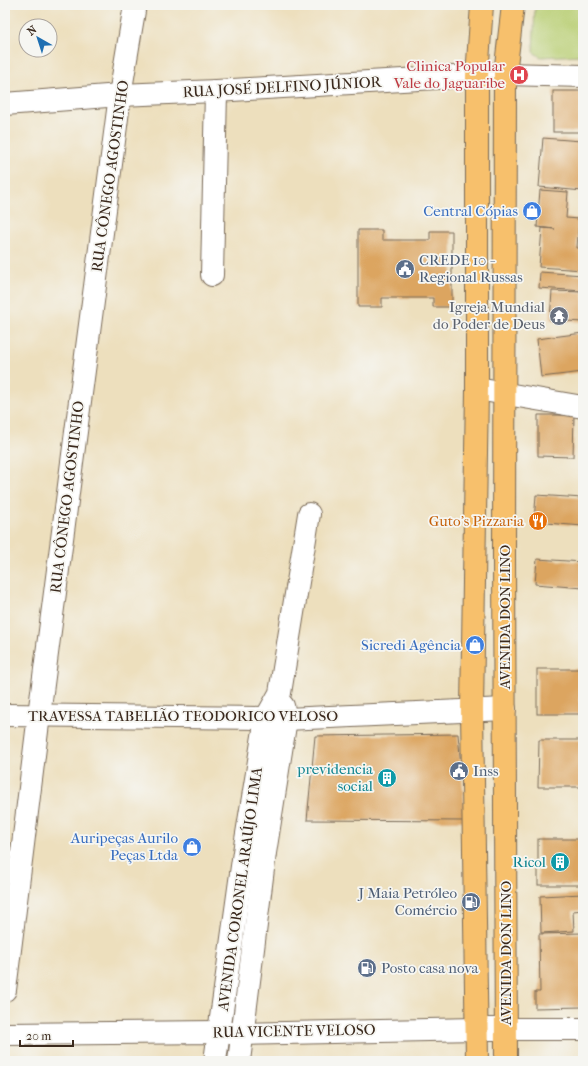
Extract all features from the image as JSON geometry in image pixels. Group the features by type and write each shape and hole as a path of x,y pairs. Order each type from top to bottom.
{"main road":[{"name":"AVENIDA DON LINO","path":"477,1061 472,710 477,389 477,76 482,5"},
{"name":"AVENIDA DON LINO","path":"506,1061 504,555 506,74 513,5"},
{"path":"477,236 505,238"},
{"path":"474,555 504,555"},
{"path":"474,864 505,863"}],"street":[{"name":"RUA CÔNEGO AGOSTINHO","path":"5,990 39,715 120,94 135,5"},
{"name":"RUA JOSÉ DELFINO JÚNIOR","path":"5,104 120,94 216,91 506,74 583,76"},
{"path":"212,274 216,91"},
{"path":"477,389 583,407"},
{"path":"276,718 309,514"},
{"name":"TRAVESSA TABELIÃO TEODORICO VELOSO","path":"5,715 276,718 505,709"},
{"name":"AVENIDA CORONEL ARAÚJO LIMA","path":"215,1061 244,852 276,718"},
{"name":"AVENIDA CORONEL ARAÚJO LIMA","path":"239,1061 265,852 276,718"},
{"path":"244,852 265,852"},
{"name":"RUA VICENTE VELOSO","path":"5,1034 218,1032 243,1034 476,1029 583,1029"}],"green space":[{"path":"535,5 583,5 583,55 541,57 533,52"}],"building":[{"path":"553,91 583,91 583,132 553,132"},
{"path":"543,138 581,141 580,150 583,150 583,191 539,187"},
{"path":"540,190 568,192 566,218 579,219 577,248 583,248 583,270 539,267 542,228 555,229 537,227"},
{"name":"CREDE 10 - Regional Russas","path":"358,230 382,230 382,240 430,240 430,231 452,231 452,307 433,307 433,298 382,298 382,307 358,307"},
{"path":"540,272 583,275 583,291 539,288"},
{"path":"552,291 583,292 583,322 550,320"},
{"path":"583,333 583,372 541,377 537,339"},
{"path":"538,415 574,415 573,457 538,456"},
{"path":"536,495 583,498 583,526 534,522"},
{"path":"537,559 583,562 583,588 535,584"},
{"path":"537,669 580,669 580,714 537,714"},
{"name":"previdencia social","path":"458,734 466,821 307,820 315,736"},
{"path":"539,740 583,740 583,787 538,787"},
{"name":"Ricol","path":"538,839 583,839 583,885 538,885"},
{"path":"583,894 583,910 573,911 574,931 541,933 540,896"},
{"path":"583,933 583,1007 535,1008 535,992 540,992 539,934"}],"place":[{"name":"Clinica Popular Vale do Jaguaribe","path":"519,75"},
{"name":"Central Cópias","path":"532,211"},
{"name":"CREDE 10 - Regional Russas","path":"405,269"},
{"name":"Igreja Mundial do Poder de Deus","path":"559,316"},
{"name":"Guto's Pizzaria","path":"538,521"},
{"name":"Sicredi Agência","path":"475,645"},
{"name":"Inss","path":"459,771"},
{"name":"previdencia social","path":"387,778"},
{"name":"Auripeças Aurilo Peças Ltda","path":"192,847"},
{"name":"Ricol","path":"560,862"},
{"name":"J Maia Petróleo Comércio","path":"471,902"},
{"name":"Posto casa nova","path":"367,968"}]}
